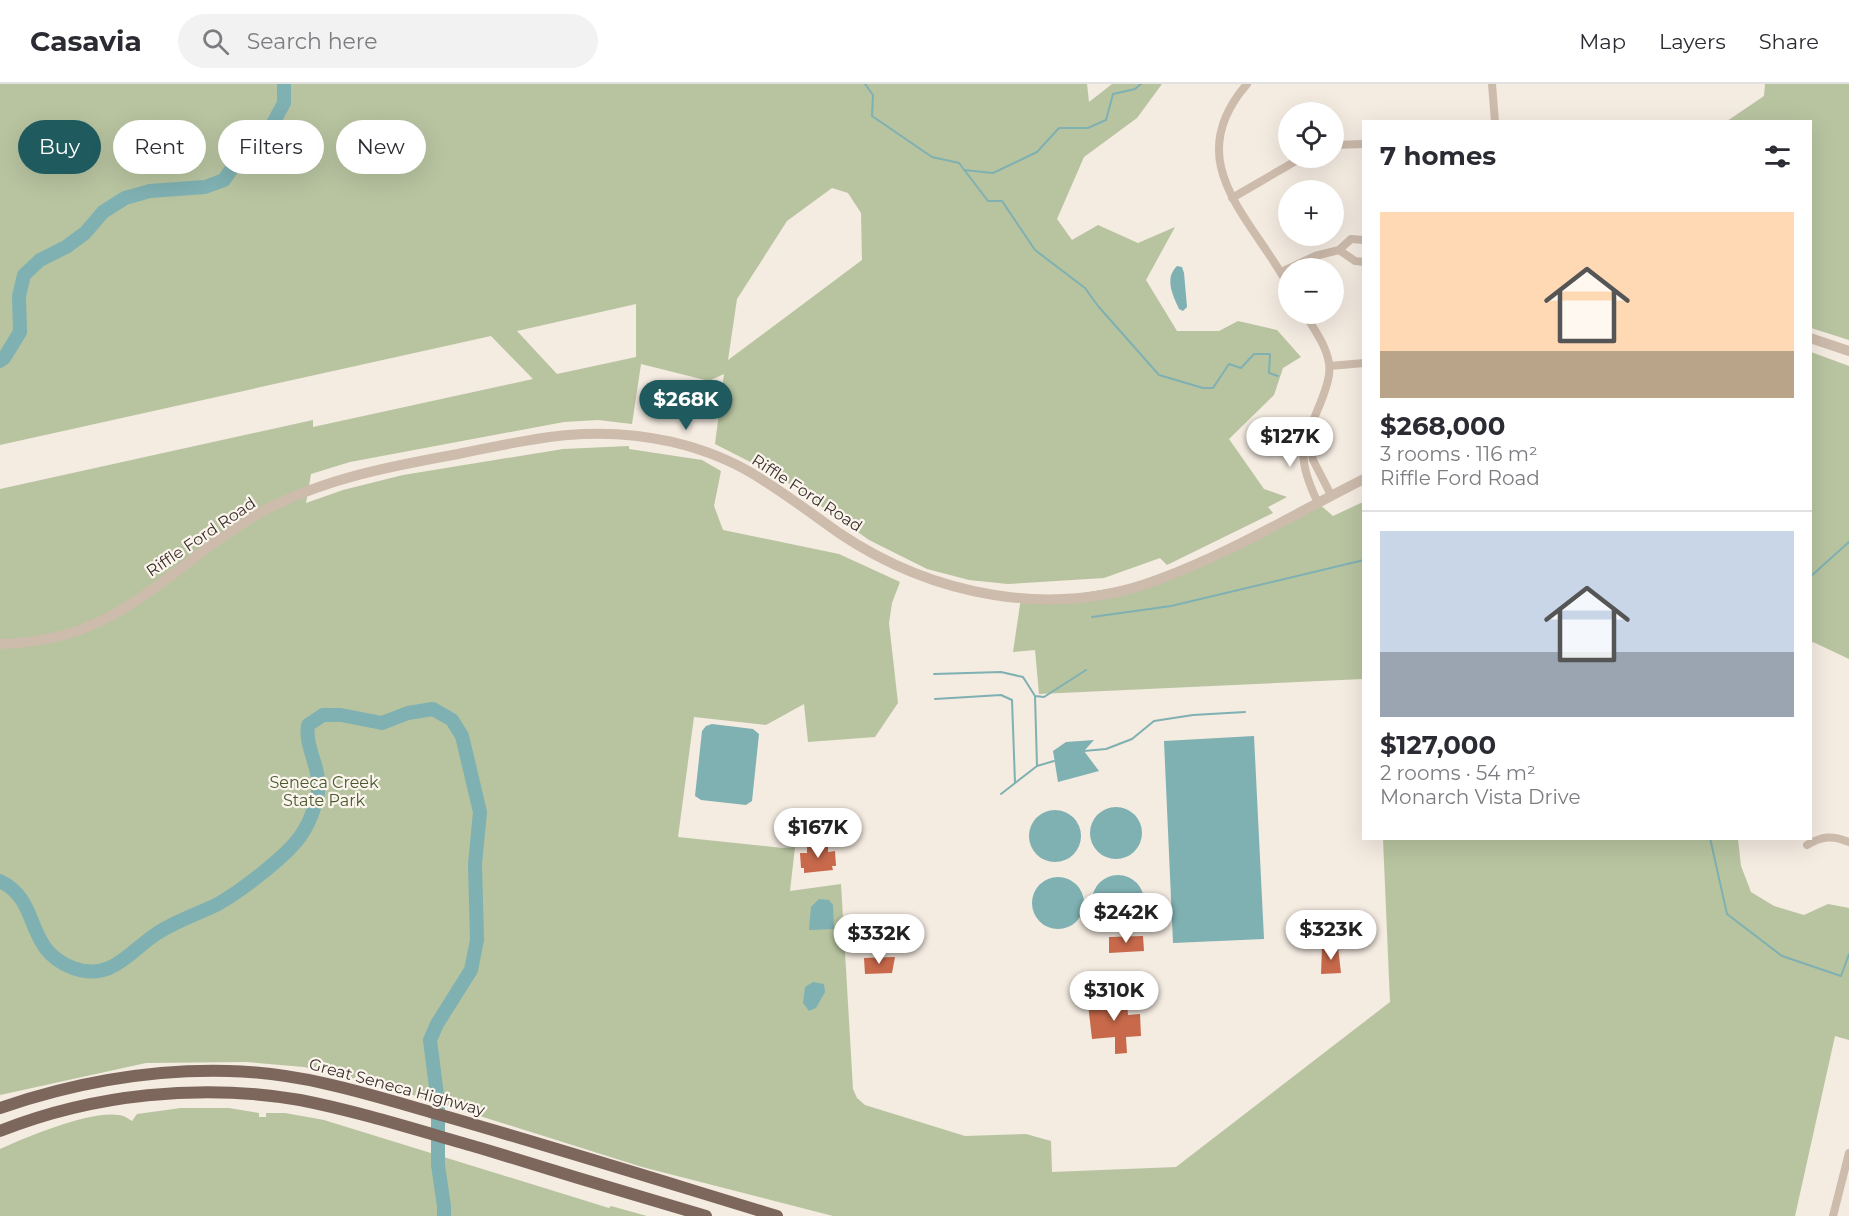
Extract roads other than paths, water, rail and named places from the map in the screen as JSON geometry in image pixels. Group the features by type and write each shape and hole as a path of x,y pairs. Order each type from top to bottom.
{"main road":[{"name":"Great Seneca Highway","path":"0,1108 62,1089 100,1081 169,1073 229,1071 303,1078 487,1128 777,1216"},
{"path":"0,1131 42,1117 97,1103 133,1097 231,1093 297,1100 405,1126 706,1216"}],"street":[{"path":"1247,84 1235,98 1224,118 1219,143 1219,167 1232,198 1278,267"},
{"path":"1492,84 1495,120"},
{"path":"1344,145 1362,144"},
{"path":"1232,198 1284,168"},
{"path":"1311,258 1340,250 1351,239 1362,240"},
{"path":"1340,250 1355,261 1362,262"},
{"path":"1311,324 1321,342 1330,366 1326,386 1302,452 1302,466 1318,502"},
{"path":"1812,339 1849,351"},
{"path":"1330,366 1362,363"},
{"path":"1309,433 1313,460 1331,495"},
{"name":"Riffle Ford Road","path":"0,644 25,643 56,637 95,624 133,602 232,531 266,510 311,489 367,471 564,435 619,434 654,438 709,453 764,480 843,536 906,571 970,591 1021,598 1074,598 1130,589 1156,581 1197,564 1362,480"},
{"path":"1807,845 1821,837 1838,837 1849,842"},
{"path":"1833,1216 1849,1153"}],"water":[{"path":"1177,266 1182,267 1184,273 1187,307 1183,311 1179,309 1174,298 1170,282"},
{"path":"712,724 753,729 759,734 752,801 746,805 701,800 695,796 702,731 706,726"},
{"path":"1254,736 1264,939 1173,943 1164,741"},
{"path":"1094,740 1084,751 1099,771 1058,782 1053,751 1066,742"},
{"path":"1116,807 1126,809 1134,815 1140,823 1142,833 1140,843 1134,851 1126,857 1116,859 1106,857 1098,851 1092,843 1090,833 1092,823 1098,815 1106,809"},
{"path":"1055,810 1065,812 1073,818 1079,826 1081,836 1079,846 1073,854 1065,860 1055,862 1045,860 1037,854 1031,846 1029,836 1031,826 1037,818 1045,812"},
{"path":"1118,875 1128,877 1136,883 1142,891 1144,901 1142,911 1136,919 1128,925 1118,927 1108,925 1100,919 1094,911 1092,901 1094,891 1100,883 1108,877"},
{"path":"1058,877 1068,879 1076,885 1082,893 1084,903 1082,913 1076,921 1068,927 1058,929 1048,927 1040,921 1034,913 1032,903 1034,893 1040,885 1048,879"},
{"path":"819,899 829,900 833,905 834,929 809,930 811,907"},
{"path":"813,982 824,984 825,992 816,1008 809,1011 803,1003 805,987"}],"waterway":[{"path":"0,361 20,332 19,296 24,275 40,260 66,247 85,233 103,212 125,198 150,191 205,187 224,180 248,145 271,127 284,103 284,84"},
{"path":"865,84 873,95 872,116 932,157 959,163 988,201 1002,201 1035,250 1085,288 1159,375 1203,388 1213,388 1229,364 1241,368 1254,354 1270,354 1269,373 1278,376"},
{"path":"964,170 993,173 1037,152 1059,128 1088,128 1106,120 1113,94 1135,89 1141,84"},
{"path":"1812,575 1849,542"},
{"path":"1092,617 1171,606 1362,560"},
{"path":"1035,696 1044,697 1086,670"},
{"path":"934,674 1001,672 1023,677 1035,696 1037,766"},
{"path":"935,699 1001,695 1012,700 1015,783"},
{"path":"0,881 22,900 39,937 46,949 57,960 73,968 86,971 109,968 119,963 163,929 218,904 238,891 262,874 299,838 310,817 318,793 317,773 309,744 308,725 323,715 341,715 382,723 408,713 433,709 452,720 462,736 480,812 475,864 477,940 471,970 437,1024 430,1040 438,1103 438,1165 444,1216"},
{"path":"1084,751 1106,749 1132,739 1154,721 1193,715 1245,712"},
{"path":"1001,794 1037,766 1054,761"},
{"path":"1710,840 1727,914 1782,956 1841,976 1849,954"}],"park label":[{"name":"Seneca Creek State Park","path":"324,791"}]}
